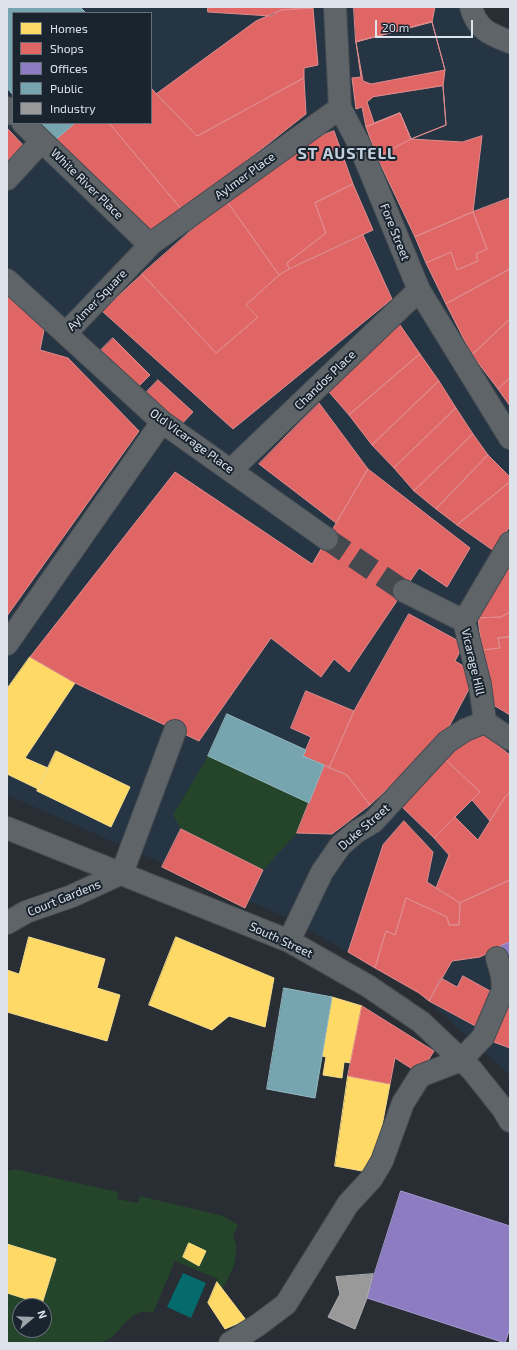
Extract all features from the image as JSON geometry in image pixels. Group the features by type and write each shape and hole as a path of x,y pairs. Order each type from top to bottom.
{"street":[{"name":"Fore Street","path":"335,7 340,108 359,144 419,290 509,433"},
{"path":"471,7 474,19 486,33 510,42"},
{"name":"Aylmer Place","path":"150,245 340,108"},
{"name":"White River Place","path":"24,124 150,245"},
{"path":"7,179 42,141"},
{"name":"Aylmer Square","path":"7,280 66,333 150,245"},
{"name":"Chandos Place","path":"231,470 419,290"},
{"name":"Old Vicarage Place","path":"66,333 162,422 327,539"},
{"path":"7,644 162,422"},
{"name":"Vicarage Hill","path":"485,722 480,685 464,621 510,543"},
{"path":"404,591 464,621"},
{"path":"485,722 510,739"},
{"name":"Duke Street","path":"289,942 322,872 336,852 356,832 374,822 448,742 465,730 485,722"},
{"path":"122,873 175,731"},
{"name":"South Street","path":"7,828 122,873 289,942 368,986 422,1022 461,1060 508,1113"},
{"name":"Court Gardens","path":"7,923 26,912 72,896 122,873"},
{"path":"230,1343 258,1325 286,1304 348,1204 372,1178 382,1161 403,1102 420,1076 461,1060 483,1037 503,990 502,975 497,958"}],"shaded area":[{"path":"7,7 480,7 486,33 510,40 510,1075 419,993 292,920 7,795"}],"green space":[{"path":"208,756 309,803 297,833 263,870 181,829 173,815"},
{"path":"14,1169 118,1192 117,1199 138,1203 140,1196 223,1216 238,1225 233,1237 236,1257 229,1277 222,1289 217,1282 218,1279 175,1261 153,1313 146,1311 139,1312 128,1320 109,1339 97,1343 7,1343 7,1293 23,1298 12,1298 12,1338 52,1338 52,1298 44,1298 56,1259 7,1244 7,1171"}],"water":[{"path":"183,1273 206,1283 191,1318 167,1307"}],"building: Homes":[{"path":"30,657 75,683 25,758 48,768 38,789 7,774 7,689"},
{"path":"56,751 130,787 111,827 37,791"},
{"path":"29,937 105,959 97,988 120,995 107,1041 7,1012 7,970 19,974"},
{"path":"176,937 274,978 265,1027 229,1016 212,1030 149,1005"},
{"path":"332,997 362,1006 351,1063 344,1062 342,1078 323,1075 326,1057 322,1056"},
{"path":"348,1076 390,1084 373,1173 335,1166"},
{"path":"189,1243 206,1251 199,1266 183,1257"},
{"path":"7,1244 56,1259 44,1298 23,1298 7,1293"},
{"path":"217,1282 246,1320 225,1329 208,1303"}],"building: Shops":[{"path":"208,7 313,8 281,10 271,16 208,12"},
{"path":"354,7 435,7 432,22 356,42"},
{"path":"313,8 318,65 304,68 304,78 197,136 156,94 256,21 281,10"},
{"path":"432,22 445,70 443,86 446,125 411,139 400,113 366,127 362,107 356,109 352,78 361,77 356,42"},
{"path":"432,22 445,70 371,84 363,81 356,42"},
{"path":"304,78 306,114 182,210 110,124 152,124 152,89 197,136"},
{"path":"443,86 446,125 411,139 400,113 374,123 367,102 373,97"},
{"path":"400,113 411,139 377,157 366,127"},
{"path":"74,124 110,124 182,210 147,237 54,141"},
{"path":"7,128 23,145 7,161"},
{"path":"334,131 353,184 315,203 326,233 287,263 289,269 279,275 226,200 297,145"},
{"path":"482,136 473,212 415,237 377,157 411,139 462,142"},
{"path":"353,184 373,230 289,269 287,263 326,233 315,203"},
{"path":"510,198 510,269 446,304 426,263 451,252 457,270 478,261 476,254 487,249 473,212"},
{"path":"226,200 279,275 246,305 258,317 216,353 142,274"},
{"path":"473,212 487,249 476,254 478,261 457,270 451,252 426,263 415,237"},
{"path":"363,235 392,299 233,429 102,311 142,274 216,353 258,317 246,305 279,275"},
{"path":"510,269 510,319 472,355 446,304"},
{"path":"7,294 44,330 40,350 68,358 139,431 7,616"},
{"path":"510,319 510,378 498,389 472,355"},
{"path":"400,325 420,354 349,415 323,385"},
{"path":"113,338 150,375 138,387 101,350"},
{"path":"420,354 439,381 372,445 349,415"},
{"path":"510,378 510,406 498,389"},
{"path":"158,380 193,412 179,427 144,395"},
{"path":"439,381 456,408 394,468 372,445"},
{"path":"319,403 368,469 336,523 259,464"},
{"path":"456,408 473,434 414,491 394,468"},
{"path":"473,434 488,455 436,509 414,491"},
{"path":"488,455 510,477 510,482 457,525 436,509"},
{"path":"368,469 470,548 447,587 419,568 349,672 334,659 321,677 271,638 199,741 75,683 30,657 175,472 312,564"},
{"path":"510,482 510,526 494,551 457,525"},
{"path":"510,552 510,612 501,617 478,618"},
{"path":"510,612 510,637 498,638 500,648 482,650 478,618 501,617"},
{"path":"409,614 464,644 455,661 477,674 444,736 370,805 347,775 329,768 354,711"},
{"path":"510,637 510,715 490,703 482,650 500,648 498,638"},
{"path":"306,691 354,711 329,768 303,756 311,737 291,728"},
{"path":"481,732 510,755 510,792 505,797 490,821 472,800 480,792 445,759 454,747"},
{"path":"445,759 480,792 434,838 400,805"},
{"path":"324,765 347,775 370,805 332,834 297,833"},
{"path":"510,792 510,880 460,903 436,888 449,855 434,838 455,817 478,840 505,797"},
{"path":"404,821 433,852 427,882 460,903 459,925 449,925 447,917 406,898 395,935 386,931 375,968 348,952 383,845"},
{"path":"181,829 263,870 245,908 162,867"},
{"path":"510,880 510,942 480,957 452,961 429,1001 419,993 375,968 386,931 395,935 406,898 447,917 449,925 459,925 460,903"},
{"path":"463,976 499,996 481,1029 429,1001 441,978 457,987"},
{"path":"510,983 510,1048 488,1040"},
{"path":"362,1006 434,1051 420,1074 395,1058 390,1084 348,1076"}],"building: Offices":[{"path":"510,942 510,973 501,946"},
{"path":"401,1191 510,1226 510,1328 505,1343 367,1298"}],"building: Public":[{"path":"7,7 80,7 85,12 12,12 12,94 7,88"},
{"path":"39,124 74,124 54,141"},
{"path":"227,714 306,750 303,756 324,765 309,803 208,756"},
{"path":"284,988 332,997 315,1098 267,1089"}],"building: Industry":[{"path":"373,1274 367,1298 355,1329 328,1317 340,1294 336,1277"}],"tunnel":[{"path":"327,539 404,591"}],"district":[{"name":"ST AUSTELL","path":"347,154"}]}
